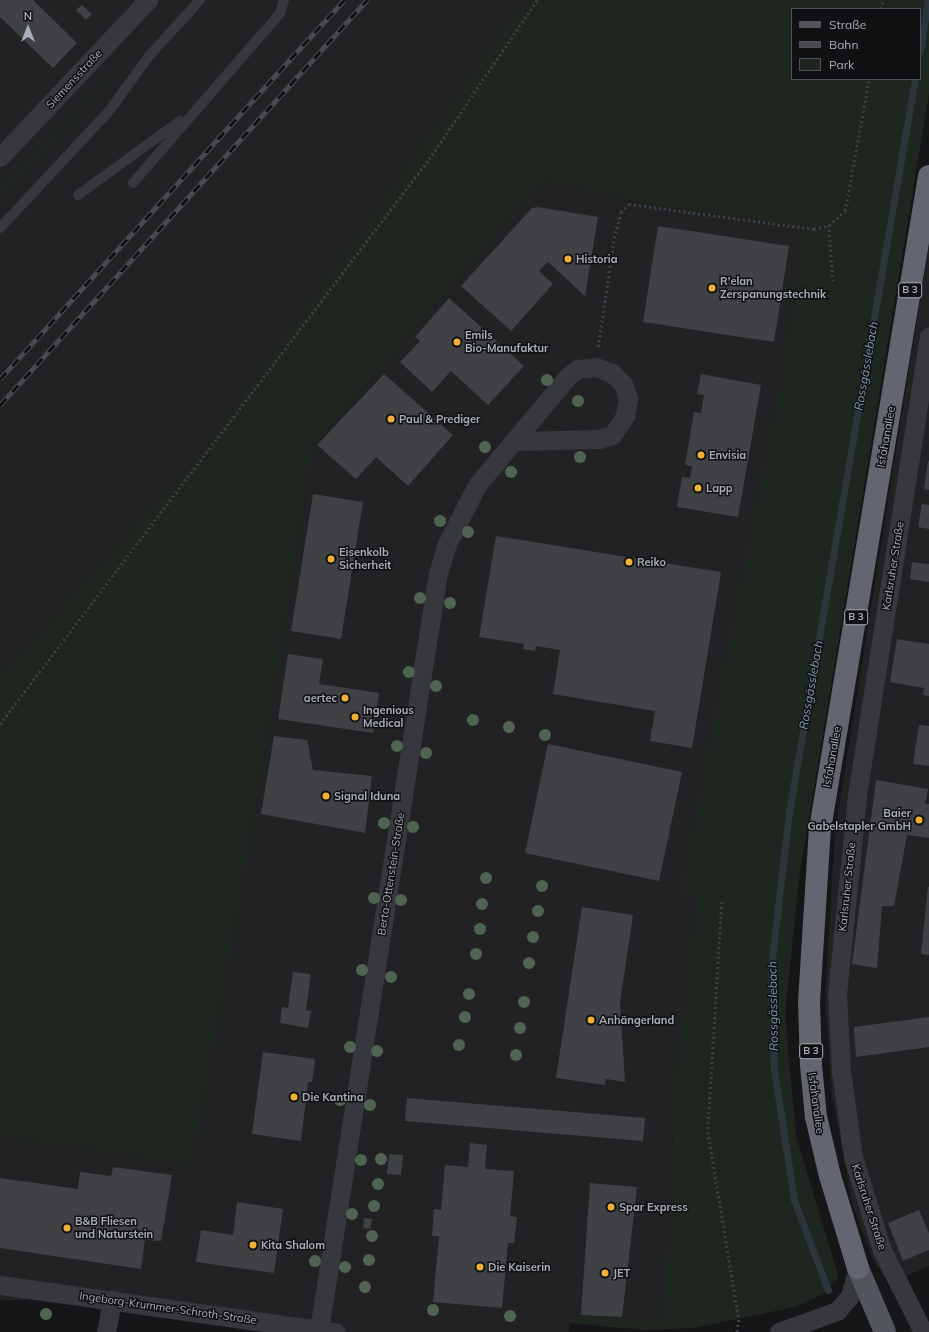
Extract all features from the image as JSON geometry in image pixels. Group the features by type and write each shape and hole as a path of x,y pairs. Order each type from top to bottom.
{"highway":[{"name":"Isfahanallee","path":"858,1268 830,1176 816,1117 809,1002 820,829 929,176"}],"main road":[{"name":"Isfahanallee","path":"858,1268 885,1332"}],"street":[{"name":"Siemensstraße","path":"0,157 148,0"},
{"name":"Karlsruher Straße","path":"923,1332 882,1250 853,1157 841,1071 837,994 858,789 929,337"},
{"path":"517,440 599,439 612,435 625,416 628,398 623,384 612,373 596,367"},
{"name":"Berta-Ottenstein-Straße","path":"327,1331 438,573 460,512 481,480 517,440 568,376 578,370 596,367"},
{"path":"779,1332 837,1311 850,1296 858,1268"},
{"name":"Ingeborg-Krummer-Schroth-Straße","path":"0,1285 327,1331"},
{"path":"106,1332 112,1300"}],"lane":[{"path":"0,228 110,110 149,56 200,0"},
{"path":"133,183 193,111 280,13 284,0"},
{"path":"120,172 193,111"},
{"path":"78,195 193,111"}],"path":[{"path":"0,724 424,166 537,0"},
{"path":"596,367 614,238 621,212 628,204 814,229 829,226 845,211 869,80"},
{"path":"829,226 833,281"},
{"path":"722,902 708,1132 740,1320 737,1332"}],"shaded area":[{"path":"0,0 180,0 0,189"},
{"path":"182,0 525,0 199,456 0,676 0,203"},
{"path":"543,180 641,203 802,227 779,385 729,656 671,1099 673,1150 661,1323 570,1317 569,1332 295,1332 82,1301 0,1300 0,1136 193,1165 243,888 314,446"},
{"path":"929,245 929,1266 889,1284 873,1259 853,1206 832,1096 825,998 835,832"}],"green space":[{"path":"180,0 182,0 0,203 0,189"},
{"path":"525,0 929,0 929,93 799,879 785,1014 796,1136 839,1278 821,1295 795,1307 694,1328 645,1330 569,1323 570,1317 581,1315 661,1322 673,1150 671,1099 697,897 680,893 779,385 802,227 641,203 543,180 314,446 243,888 193,1165 0,1136 0,676 199,456"}],"building":[{"path":"0,0 33,0 77,43 53,68 0,17"},
{"path":"82,5 92,14 86,20 76,10"},
{"path":"538,207 598,217 585,296 548,262 539,271 553,284 511,331 461,286 532,208"},
{"path":"658,226 789,246 774,342 643,322"},
{"path":"449,298 524,366 488,405 451,371 432,392 400,362 420,341 415,337"},
{"path":"384,374 453,435 408,486 376,457 356,479 317,445"},
{"path":"701,374 761,385 738,517 677,507 682,477 690,478 692,466 685,465 694,412 701,413 704,395 697,394"},
{"path":"929,461 929,490 924,489"},
{"path":"313,494 363,502 341,639 291,631"},
{"path":"922,504 929,505 929,529 918,527"},
{"path":"496,536 721,572 692,748 650,741 655,711 553,694 560,650 536,646 535,651 523,649 524,644 479,637"},
{"path":"912,562 929,564 929,582 910,579"},
{"path":"897,639 929,644 929,696 923,695 924,688 890,682"},
{"path":"288,654 323,659 319,684 379,693 373,733 278,719"},
{"path":"919,725 929,726 929,766 913,764"},
{"path":"274,736 307,740 313,770 372,776 365,833 261,814"},
{"path":"548,744 682,772 659,881 525,853"},
{"path":"876,780 928,789 925,804 929,804 929,838 907,835 894,906 882,906 877,968 852,964"},
{"path":"929,887 929,955 921,954"},
{"path":"582,907 633,915 620,1002 625,1082 606,1079 605,1085 556,1078"},
{"path":"293,972 311,974 306,1010 311,1011 308,1028 280,1023 282,1007 288,1008"},
{"path":"929,1017 929,1047 856,1057 854,1027"},
{"path":"263,1052 315,1059 312,1082 308,1082 301,1141 252,1134"},
{"path":"407,1098 645,1118 643,1141 405,1121"},
{"path":"470,1143 487,1145 485,1169 514,1171 510,1216 517,1217 514,1243 508,1243 502,1308 433,1302 439,1236 432,1236 434,1209 441,1210 445,1165 468,1167"},
{"path":"389,1154 403,1155 401,1175 387,1174"},
{"path":"113,1167 172,1175 161,1241 145,1240 141,1269 0,1248 0,1178 78,1189 80,1172 111,1176"},
{"name":"JET","path":"590,1183 637,1187 622,1317 581,1315"},
{"path":"237,1202 283,1209 274,1273 196,1262 201,1230 233,1235"},
{"path":"919,1210 929,1233 929,1250 903,1261 888,1223"},
{"path":"364,1218 372,1219 370,1229 363,1228"}],"waterway":[{"name":"Rossgässlebach","path":"921,45 928,0"},
{"name":"Rossgässlebach","path":"828,1290 794,1200 774,1070 771,967 789,812 915,80"}],"railway":[{"path":"0,379 344,0"},
{"path":"0,405 367,0"}],"place":[{"name":"Historia","path":"568,259"},
{"name":"R'elan Zerspanungstechnik","path":"712,288"},
{"name":"Emils Bio-Manufaktur","path":"457,342"},
{"name":"Paul & Prediger","path":"391,419"},
{"name":"Envisia","path":"701,455"},
{"name":"Lapp","path":"698,488"},
{"name":"Eisenkolb Sicherheit","path":"331,559"},
{"name":"Reiko","path":"629,562"},
{"name":"aertec","path":"345,698"},
{"name":"Ingenious Medical","path":"355,717"},
{"name":"Signal Iduna","path":"326,796"},
{"name":"Baier Gabelstapler GmbH","path":"919,820"},
{"name":"Anhängerland","path":"591,1020"},
{"name":"Die Kantina","path":"294,1097"},
{"name":"Spar Express","path":"611,1207"},
{"name":"B&B Fliesen und Naturstein","path":"67,1228"},
{"name":"Kita Shalom","path":"253,1245"},
{"name":"Die Kaiserin","path":"480,1267"},
{"name":"JET","path":"605,1273"}]}
